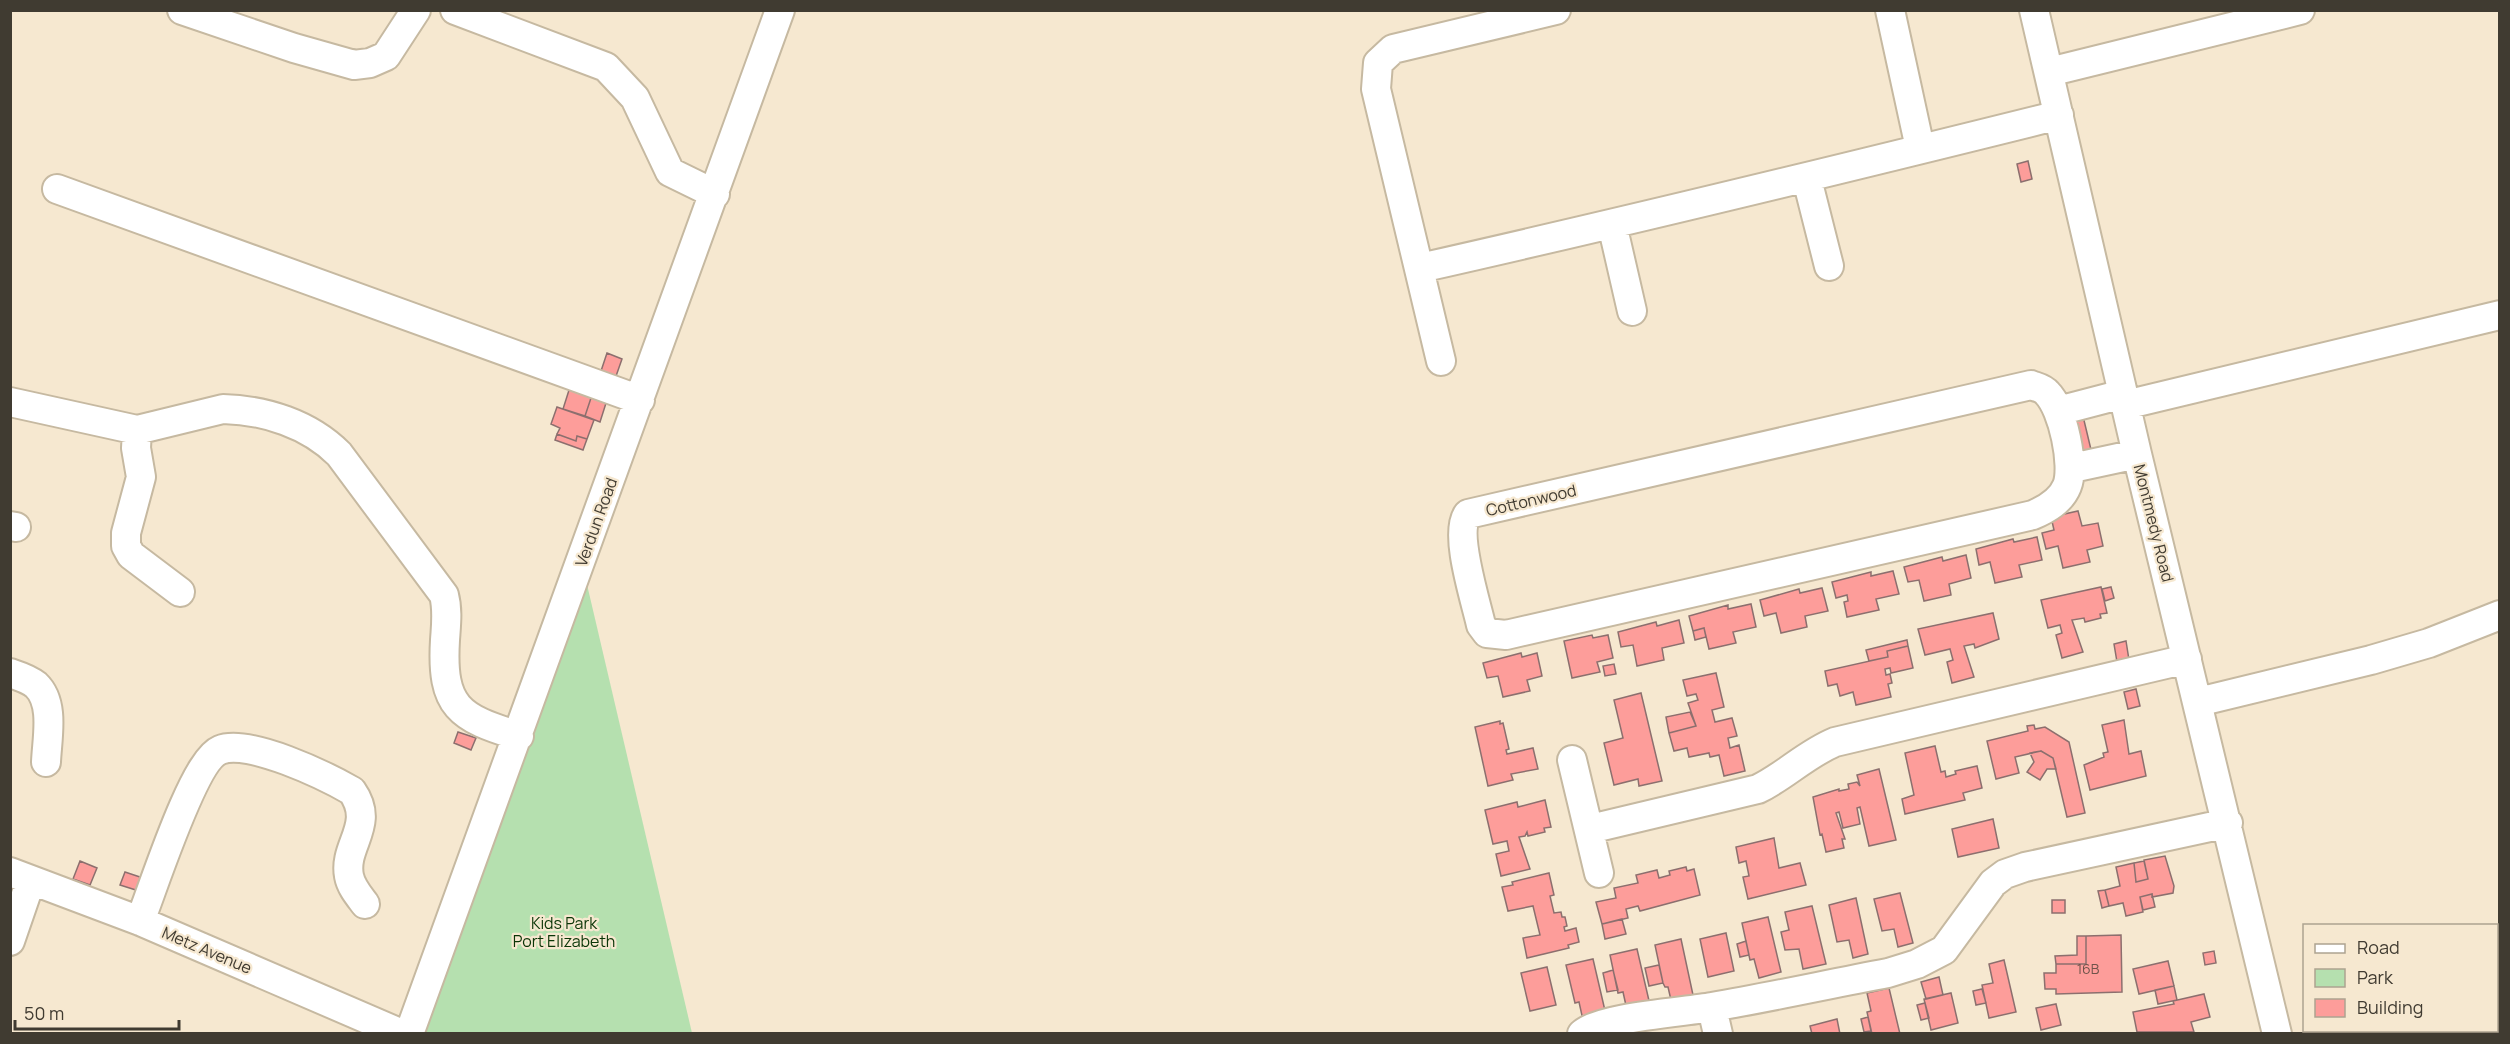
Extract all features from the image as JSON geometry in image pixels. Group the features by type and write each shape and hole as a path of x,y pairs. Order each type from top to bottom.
{"street":[{"path":"182,10 294,48 354,64 370,63 386,56 416,10"},
{"path":"455,10 606,67 635,98 670,172 716,194"},
{"name":"Verdun Road","path":"409,1034 716,194 780,10"},
{"path":"1441,361 1376,89 1378,63 1393,49 1556,10"},
{"path":"1890,10 1920,148"},
{"name":"Montmedy Road","path":"2034,10 2124,400 2228,823 2277,1034"},
{"path":"2049,72 2300,10"},
{"path":"1420,268 1807,179 1920,148 2059,115"},
{"path":"1807,179 1828,266"},
{"path":"57,189 640,400"},
{"path":"1612,224 1632,311"},
{"path":"2058,411 2124,400 2499,315"},
{"name":"Cottonwood","path":"2031,385 2047,392 2058,411 2072,468 2067,486 2056,502 2033,515 1506,636 1487,633 1481,625 1462,539 1462,524 1468,514 2021,386 2031,385"},
{"path":"10,402 137,430 223,409 236,410 287,421 328,443 339,454 444,595 447,607 443,670 449,693 457,706 468,716 489,727 519,736"},
{"path":"137,430 136,448 141,477 126,533 126,546 131,555 180,592"},
{"path":"2072,468 2137,454"},
{"path":"2198,702 2372,660 2428,643 2499,615"},
{"path":"1590,829 1758,789 1774,781 1812,752 1835,742 2187,659"},
{"path":"10,673 30,681 43,696 47,715 46,762"},
{"path":"140,921 191,789 209,757 232,746 269,755 352,791 358,800 362,814 361,830 350,860 349,878 365,904"},
{"path":"1572,760 1599,873"},
{"path":"1582,1034 1596,1027 1637,1018 1715,1021 1917,964 1944,950 1993,883 2005,874 2025,867 2228,823"},
{"path":"10,941 21,876"},
{"name":"Metz Avenue","path":"21,876 140,921 402,1034"}],"green space":[{"name":"Kids Park Port Elizabeth","path":"585,576 692,1033 420,1033"}],"building":[{"path":"2028,161 2032,179 2021,182 2017,164"},
{"path":"607,353 622,359 615,379 600,374"},
{"path":"570,387 592,395 585,416 563,409"},
{"path":"592,395 607,400 600,422 585,416"},
{"path":"557,407 594,420 587,439 577,436 576,441 557,434 560,428 551,424"},
{"path":"2082,412 2093,458 2081,461 2070,415"},
{"path":"557,434 576,441 577,436 587,439 583,450 555,440"},
{"path":"2078,511 2082,526 2098,523 2103,546 2087,550 2090,562 2063,568 2058,546 2046,549 2042,533 2054,530 2051,517"},
{"path":"2037,537 2042,560 2019,565 2022,577 1995,583 1990,562 1979,565 1976,549 2013,539 2014,542"},
{"path":"1966,555 1971,578 1949,584 1951,595 1924,601 1919,580 1908,582 1904,567 1942,557 1943,561"},
{"path":"1893,571 1899,594 1876,599 1879,610 1847,617 1844,602 1848,601 1847,595 1836,598 1832,582 1871,572 1871,576"},
{"path":"2101,587 2107,613 2100,614 2101,618 2085,622 2084,618 2072,620 2083,652 2062,658 2056,635 2062,633 2060,625 2048,628 2041,600"},
{"path":"2111,587 2114,598 2105,601 2102,589"},
{"path":"1822,588 1828,611 1805,616 1807,627 1781,633 1776,613 1764,616 1760,600 1799,589 1800,593"},
{"path":"1751,604 1756,627 1733,632 1736,643 1709,649 1704,628 1693,631 1689,616 1728,605 1728,609"},
{"path":"1993,613 1999,639 1975,648 1974,644 1964,646 1974,677 1952,683 1947,662 1953,660 1950,649 1925,655 1918,629"},
{"path":"1679,620 1684,643 1662,648 1664,660 1637,666 1633,645 1621,647 1618,632 1656,622 1657,626"},
{"path":"1704,628 1706,637 1695,640 1693,631"},
{"path":"1592,635 1593,638 1608,635 1613,658 1597,662 1600,672 1572,678 1564,641"},
{"path":"1907,640 1908,646 1887,651 1888,657 1869,661 1866,650"},
{"path":"2126,641 2129,660 2117,662 2114,644"},
{"path":"1908,646 1913,668 1891,673 1890,668 1885,669 1886,675 1890,674 1892,683 1888,684 1891,697 1856,705 1853,692 1840,696 1837,684 1828,686 1825,671 1888,657 1887,651"},
{"path":"1521,653 1522,657 1537,653 1542,676 1527,680 1530,691 1503,697 1498,676 1487,678 1483,663"},
{"path":"1614,664 1616,674 1605,676 1603,666"},
{"path":"1716,673 1724,707 1712,710 1715,722 1732,718 1737,736 1728,738 1730,748 1739,745 1745,771 1724,776 1719,755 1710,757 1709,753 1689,757 1687,748 1674,751 1669,733 1696,726 1688,703 1698,700 1696,694 1687,696 1683,680"},
{"path":"2136,689 2140,706 2128,709 2124,692"},
{"path":"1641,693 1662,781 1639,786 1638,779 1614,785 1604,743 1623,738 1614,700"},
{"path":"1690,712 1696,726 1669,733 1666,717"},
{"path":"2124,720 2129,754 2141,751 2146,776 2090,790 2084,765 2104,757 2103,753 2108,752 2102,725"},
{"path":"1500,721 1500,724 1503,723 1509,749 1506,750 1507,754 1533,748 1538,769 1511,774 1513,780 1488,786 1475,727"},
{"path":"2034,725 2035,729 2045,727 2069,742 2085,813 2067,817 2053,758 2041,751 2015,757 2019,773 1996,779 1987,741 2028,731 2027,726"},
{"path":"458,732 476,738 471,750 454,743"},
{"path":"1935,746 1941,772 1945,771 1946,777 1956,774 1955,771 1977,766 1982,788 1963,793 1965,800 1905,814 1902,799 1914,795 1905,753"},
{"path":"2041,751 2053,758 2056,769 2047,769 2040,780 2027,772 2034,762 2030,753"},
{"path":"1879,769 1896,840 1869,846 1860,807 1857,808 1860,824 1843,828 1839,812 1836,813 1845,839 1842,839 1844,848 1826,852 1822,834 1820,835 1813,797 1839,789 1839,791 1849,789 1848,784 1857,782 1860,786 1857,775"},
{"path":"1545,800 1551,827 1544,828 1545,832 1528,836 1527,832 1525,836 1519,837 1530,869 1501,876 1496,854 1509,851 1507,841 1493,844 1485,810 1517,802 1518,807"},
{"path":"1993,819 1999,848 1958,857 1952,829"},
{"path":"1774,838 1779,868 1800,863 1806,885 1748,899 1743,877 1749,876 1746,861 1739,863 1736,847"},
{"path":"2165,856 2174,886 2173,893 2140,897 2143,912 2126,916 2123,903 2109,906 2105,890 2120,886 2116,867 2134,863 2136,882 2148,879 2144,860"},
{"path":"80,861 97,868 90,885 73,879"},
{"path":"2144,861 2148,879 2136,882 2134,863"},
{"path":"1686,867 1687,871 1694,869 1700,895 1640,911 1638,906 1626,909 1628,918 1602,924 1596,902 1616,898 1614,888 1638,883 1636,875 1657,870 1659,878 1670,875 1669,871"},
{"path":"125,872 143,878 139,891 120,885"},
{"path":"1549,873 1554,895 1550,896 1554,913 1561,912 1562,917 1565,917 1567,926 1564,927 1565,931 1576,928 1579,942 1568,945 1569,948 1527,958 1523,938 1540,935 1533,906 1508,911 1502,887 1513,885 1512,882"},
{"path":"2105,890 2109,906 2102,908 2098,891"},
{"path":"1900,893 1913,943 1898,947 1894,929 1882,931 1874,899"},
{"path":"2152,894 2155,907 2143,910 2140,897"},
{"path":"1856,898 1868,954 1853,958 1849,940 1837,942 1829,905"},
{"path":"2052,900 2065,900 2065,913 2052,913"},
{"path":"1812,906 1826,964 1803,969 1799,949 1785,950 1781,932 1789,930 1785,912"},
{"path":"1768,917 1781,972 1759,978 1754,959 1750,960 1742,923"},
{"path":"1622,919 1626,934 1605,939 1602,924"},
{"path":"1726,933 1734,971 1708,977 1700,939"},
{"path":"2121,935 2122,992 2056,994 2056,989 2045,989 2044,973 2056,973 2056,964 2086,964 2086,936"},
{"path":"2077,936 2086,936 2086,964 2056,964 2055,956 2077,955"},
{"path":"1681,939 1693,995 1671,1000 1668,987 1665,987 1663,983 1655,945"},
{"path":"1746,941 1749,955 1740,957 1737,944"},
{"path":"1637,949 1650,1005 1627,1010 1623,992 1618,993 1610,955"},
{"path":"2214,951 2216,963 2205,965 2203,953"},
{"path":"1593,959 1606,1015 1583,1020 1579,1002 1575,1003 1566,965"},
{"path":"2004,960 2016,1012 1989,1018 1982,985 1993,983 1989,964"},
{"path":"2168,961 2174,986 2139,994 2133,969"},
{"path":"1659,965 1663,983 1649,986 1645,968"},
{"path":"1547,967 1556,1005 1530,1011 1521,973"},
{"path":"1613,970 1618,990 1607,992 1603,973"},
{"path":"1939,977 1943,995 1926,999 1921,982"},
{"path":"2174,986 2177,1000 2158,1004 2155,990"},
{"path":"1889,988 1900,1034 1872,1034 1867,1012 1871,1011 1867,993"},
{"path":"1982,989 1986,1003 1976,1005 1973,991"},
{"path":"1951,993 1958,1023 1931,1030 1924,999"},
{"path":"2204,994 2210,1017 2191,1022 2194,1032 2137,1032 2133,1012 2174,1004 2173,1001"},
{"path":"1925,1003 1929,1018 1921,1020 1917,1005"},
{"path":"2056,1004 2061,1025 2041,1030 2036,1008"},
{"path":"1868,1017 1871,1031 1864,1032 1861,1019"},
{"path":"1837,1019 1840,1034 1812,1034 1810,1026"}]}
